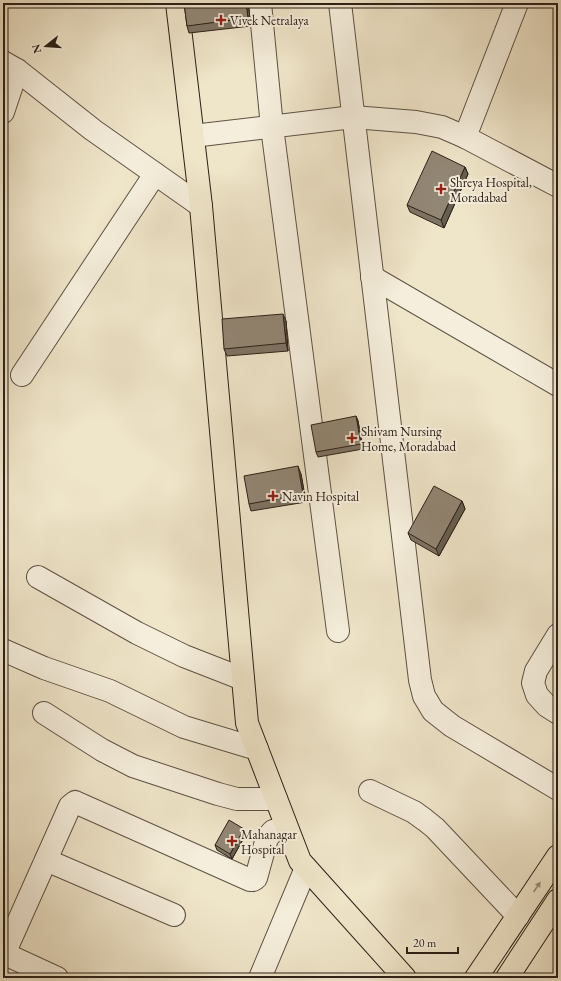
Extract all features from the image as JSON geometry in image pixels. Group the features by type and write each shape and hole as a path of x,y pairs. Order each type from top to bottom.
{"main road":[{"path":"177,3 201,206 247,723 300,861 405,978"},
{"path":"476,978 558,856"},
{"path":"507,978 558,900"}],"street":[{"path":"260,3 272,127 338,631"},
{"path":"340,3 420,680 424,696 433,711 452,726 558,789"},
{"path":"465,138 516,3"},
{"path":"3,112 10,66 92,130 201,206"},
{"path":"193,136 354,117 416,122 442,127 558,186"},
{"path":"22,375 155,174"},
{"path":"372,277 558,385"},
{"path":"38,577 136,633 184,656 243,679"},
{"path":"558,635 536,670 533,683 537,695 547,706 558,713"},
{"path":"3,650 44,668 110,691 184,727 257,749"},
{"path":"44,713 102,750 133,766 237,799 276,799"},
{"path":"370,791 414,812 435,828 518,916"},
{"path":"57,978 4,955 70,806 75,802 250,880 256,878 267,838 273,831 286,827"},
{"path":"46,860 174,915"},
{"path":"260,978 306,868"}],"building":[{"path":"184,3 246,3 248,18 187,26"},
{"path":"432,151 465,167 441,220 407,205"},
{"path":"283,314 286,343 224,349 222,319"},
{"path":"356,416 361,444 316,452 311,425"},
{"path":"298,466 303,494 249,504 244,476"},
{"path":"434,486 462,501 436,549 408,533"},
{"path":"229,820 244,829 230,854 215,845"}],"place":[{"name":"Vivek Netralaya","path":"221,20"},
{"name":"Shreya Hospital, Moradabad","path":"441,189"},
{"name":"Shivam Nursing Home, Moradabad","path":"352,438"},
{"name":"Navin Hospital","path":"273,496"},
{"name":"Mahanagar Hospital","path":"232,841"}]}
